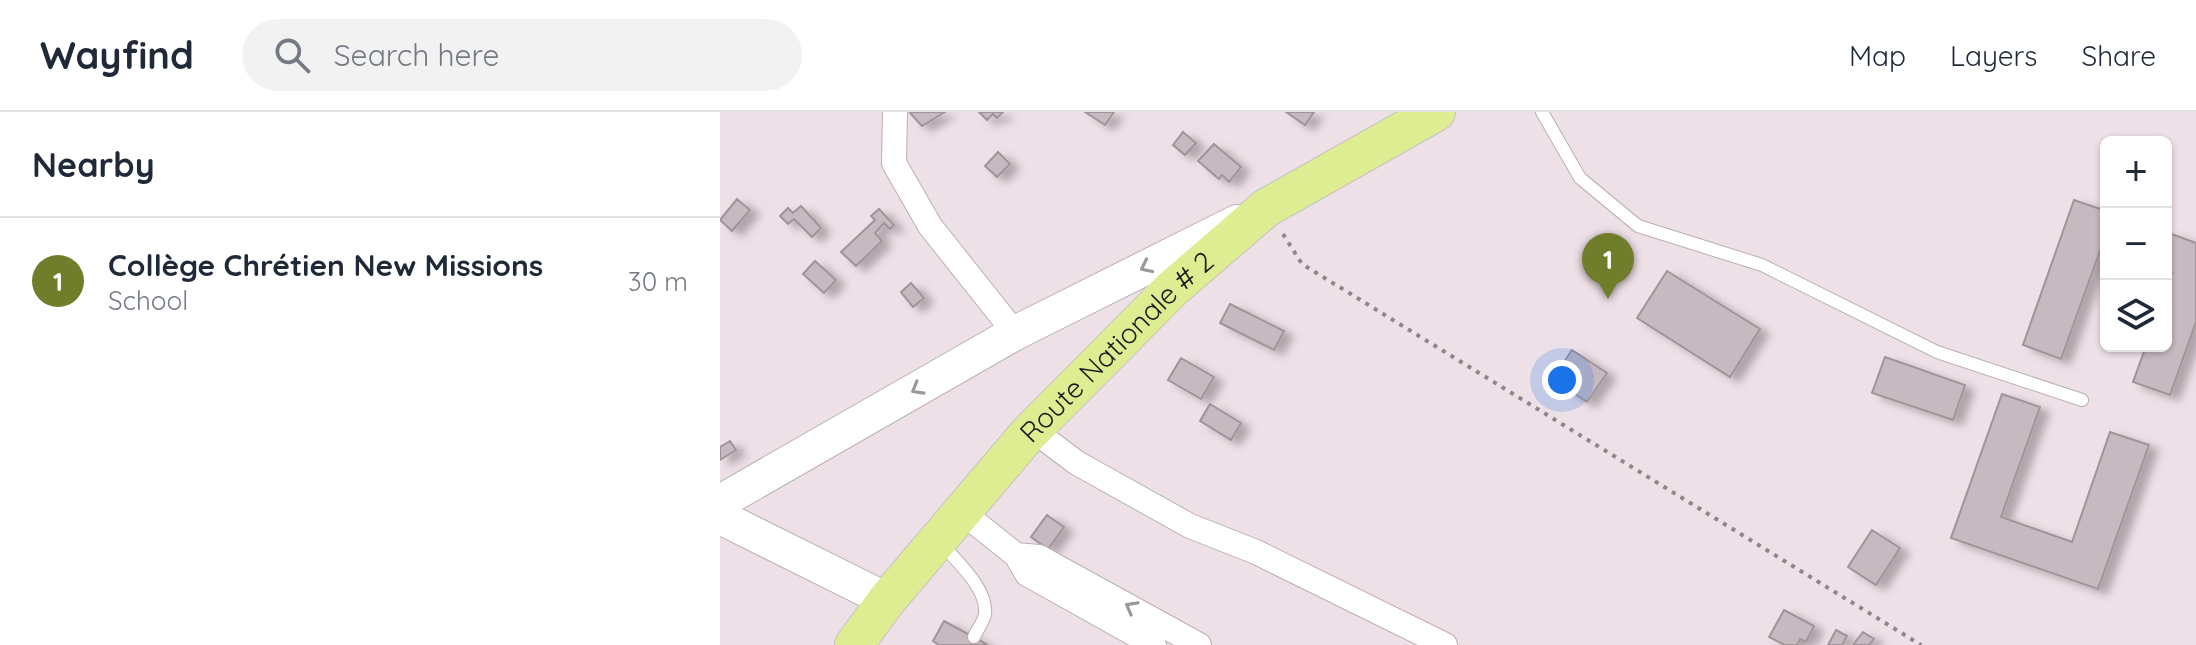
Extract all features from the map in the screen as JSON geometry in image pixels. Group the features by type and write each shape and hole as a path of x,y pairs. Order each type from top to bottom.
{"main road":[{"name":"Route Nationale # 2","path":"854,645 887,600 1028,434 1173,288 1266,208 1436,112"},
{"path":"720,502 1015,333 1266,208"},
{"path":"720,517 887,600"}],"street":[{"path":"895,112 894,163 930,226 1015,333"},
{"path":"1028,434 1041,436 1077,463 1190,526 1256,552 1445,645"},
{"path":"950,526 1016,555 1039,557 1199,645"},
{"path":"1016,555 1027,574 1154,645"}],"lane":[{"path":"1542,112 1580,178 1638,226 1762,265 1937,352 2082,400"},
{"path":"950,526 984,601 985,615 974,637"}],"path":[{"path":"1266,208 1302,264 1921,645"}],"building":[{"path":"912,112 945,112 922,126 910,113"},
{"path":"979,112 1003,112 997,118 993,114 987,120"},
{"path":"1085,112 1114,112 1105,125"},
{"path":"1286,112 1314,112 1305,125"},
{"path":"1183,132 1196,143 1185,155 1173,145"},
{"path":"1214,144 1241,167 1229,182 1222,175 1219,179 1198,161"},
{"path":"998,152 1010,164 997,177 985,166"},
{"path":"737,199 750,210 732,231 720,220"},
{"path":"2074,200 2100,209 2100,251 2061,359 2023,345"},
{"path":"801,206 821,228 812,237 794,219 788,224 780,216 788,208 793,213"},
{"path":"879,209 894,225 890,229 884,223 875,233 882,241 856,266 841,252 875,220 871,216"},
{"path":"2172,234 2196,243 2196,322 2170,395 2133,382 2144,352 2172,352"},
{"path":"815,261 836,280 824,293 803,274"},
{"path":"1667,271 1760,329 1730,377 1637,318"},
{"path":"911,283 924,298 913,307 901,292"},
{"path":"1230,304 1284,331 1274,350 1220,323"},
{"path":"1572,350 1607,373 1587,402 1558,383 1568,369 1562,365"},
{"path":"1885,357 1965,385 1953,420 1872,393"},
{"path":"1181,358 1214,377 1201,399 1168,380"},
{"path":"2002,394 2040,407 2001,517 2072,542 2110,432 2149,445 2098,589 1951,538"},
{"path":"1210,404 1241,423 1231,440 1200,421"},
{"path":"730,441 736,450 720,460 720,447"},
{"path":"1047,515 1064,527 1048,549 1031,537"},
{"path":"1872,530 1900,548 1876,585 1848,567"},
{"path":"1784,610 1814,626 1806,642 1800,639 1797,645 1785,645 1769,637"},
{"path":"944,621 988,645 939,645 933,641"},
{"path":"1836,630 1847,636 1842,645 1828,645"},
{"path":"1863,632 1874,639 1869,645 1853,645"}],"place":[{"name":"Collège Chrétien New Missions","path":"1608,299"}]}
